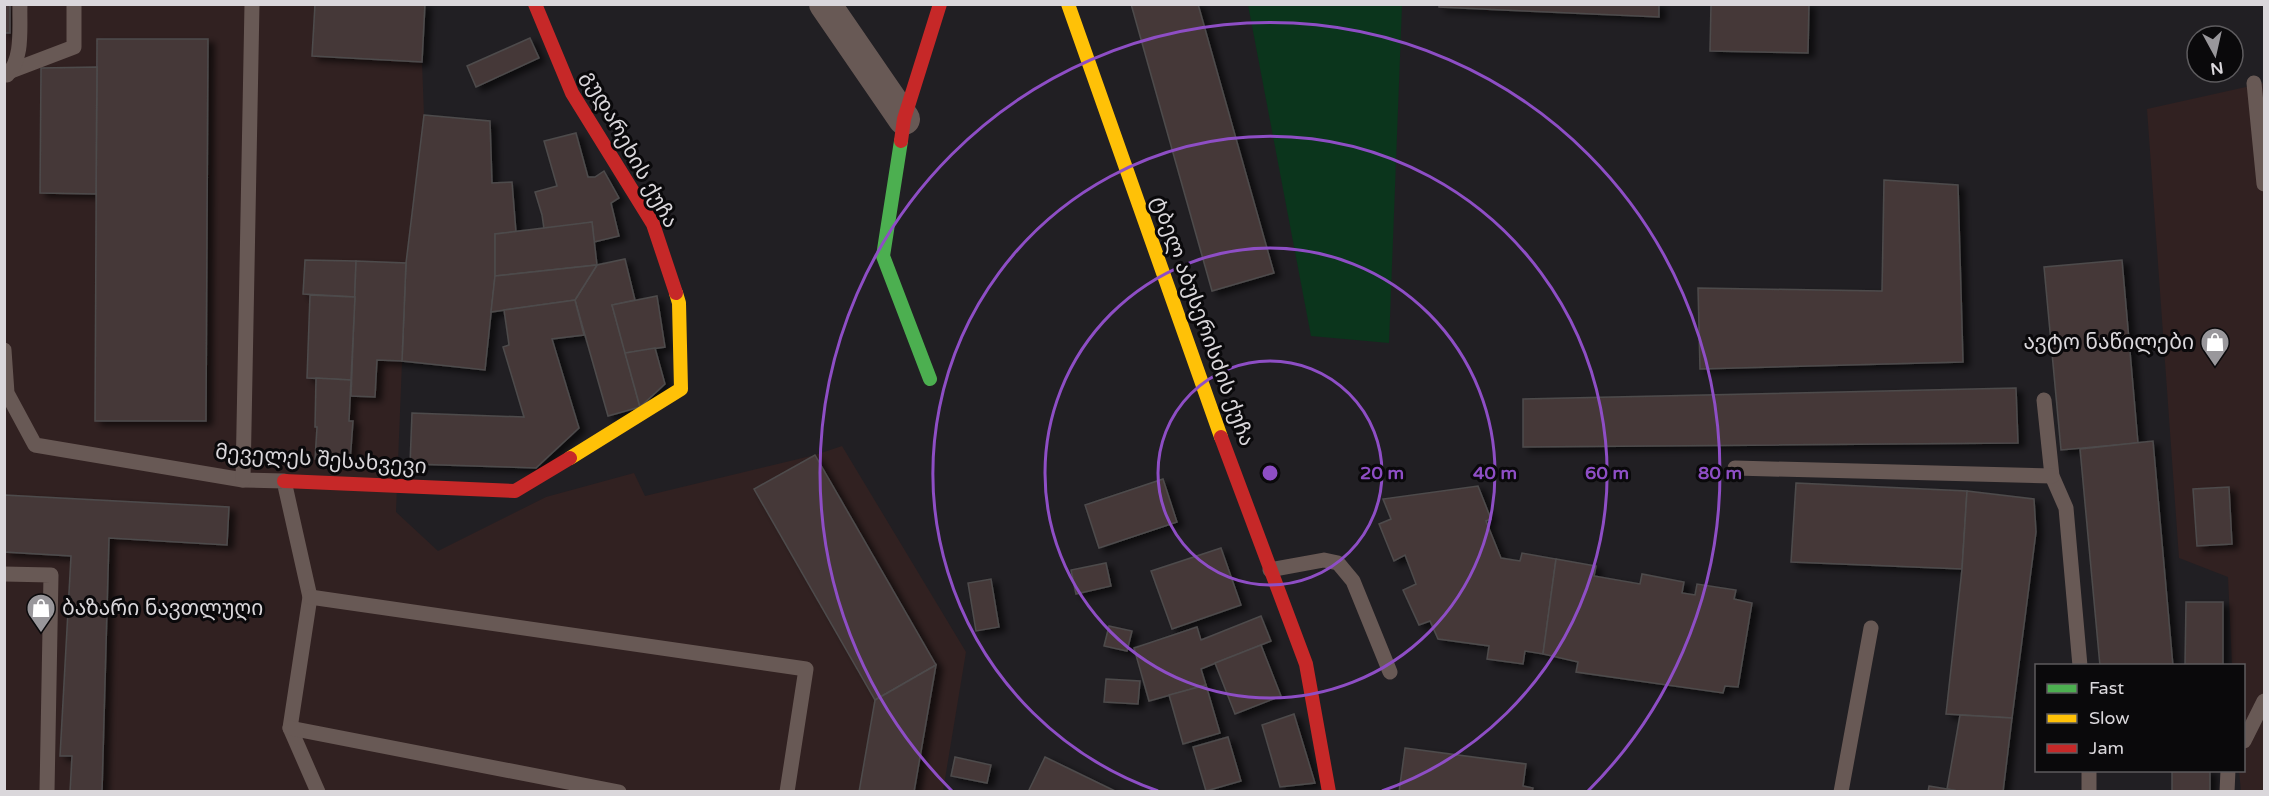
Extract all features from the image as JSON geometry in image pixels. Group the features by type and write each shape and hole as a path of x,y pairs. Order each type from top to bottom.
{"street":[{"name":"გუდარეხის ქუჩა","path":"535,4 572,93 653,225 679,303 681,389"},
{"path":"825,4 904,118"},
{"path":"930,379 883,256 904,118 940,4"},
{"name":"ტბელ აბუსერისძის ქუჩა","path":"1068,4 1270,570 1306,664 1329,792"},
{"name":"მეველეს შესახვევი","path":"284,481 515,491 608,436 681,389"}],"lane":[{"path":"8,74 19,49 20,4"},
{"path":"8,74 74,47 74,4"},
{"path":"243,480 252,4"},
{"path":"2254,83 2265,184"},
{"name":"მეველეს შესახვევი","path":"4,350 7,393 35,445 243,480 284,481"},
{"path":"2044,400 2052,476 2066,508 2080,664"},
{"path":"1735,468 2052,476"},
{"path":"284,481 310,597 290,728 318,792"},
{"path":"1270,570 1324,560 1338,563 1353,581 1390,672"},
{"path":"4,574 51,575 47,792"},
{"path":"310,597 806,669 787,792"},
{"path":"1841,792 1871,628"},
{"path":"2245,739 2265,701"},
{"path":"290,728 619,792"},
{"path":"2089,772 2089,792"},
{"path":"2227,792 2228,772"}],"shaded area":[{"path":"5,5 425,5 422,62 424,115 406,263 396,512 438,551 546,497 634,473 645,496 815,455 842,446 966,652 943,791 5,792"},
{"name":"ავტო ნაწილები","path":"2264,83 2264,791 2241,791 2239,772 2245,772 2245,664 2232,664 2228,577 2179,558 2147,109"}],"green space":[{"path":"1248,5 1402,5 1389,343 1311,336"}],"building":[{"path":"4,4 10,4 10,33 4,33"},
{"path":"315,4 425,4 422,62 312,56"},
{"path":"1131,4 1198,4 1274,273 1212,291"},
{"path":"1439,4 1659,4 1659,17 1439,7"},
{"path":"1711,4 1809,4 1808,53 1710,51"},
{"path":"530,38 539,58 476,87 467,66"},
{"path":"97,39 208,39 206,421 95,421"},
{"path":"97,67 96,194 40,193 41,68"},
{"path":"424,115 490,121 492,183 512,182 516,232 495,234 495,276 485,370 402,361 406,263"},
{"path":"576,133 588,177 595,177 604,171 619,198 611,203 619,236 594,242 592,222 544,229 535,192 557,186 544,141"},
{"path":"1884,180 1958,185 1963,362 1700,369 1698,288 1882,291"},
{"path":"592,222 597,265 495,276 495,234"},
{"path":"625,259 635,300 612,305 640,407 608,416 575,300 597,265"},
{"path":"305,260 356,261 355,297 303,294"},
{"path":"2122,260 2138,443 2061,450 2044,267"},
{"path":"356,261 406,263 402,361 377,360 375,397 351,396"},
{"path":"597,265 575,300 491,312 495,276"},
{"path":"310,295 355,297 351,380 307,378"},
{"path":"657,296 665,347 625,353 612,305"},
{"path":"575,300 584,335 552,339 579,428 536,468 410,464 412,413 524,417 503,347 509,345 504,310"},
{"path":"655,348 665,384 640,407 625,353"},
{"path":"316,378 351,380 349,421 353,421 350,462 315,459"},
{"path":"2016,388 2018,443 1523,447 1523,399"},
{"path":"2153,441 2173,664 2100,664 2080,449"},
{"path":"815,455 936,665 875,700 754,489"},
{"path":"1163,479 1177,522 1099,548 1085,505"},
{"path":"1796,483 1967,491 1962,569 1791,562"},
{"path":"1478,486 1491,519 1486,521 1501,558 1520,561 1522,553 1556,559 1543,654 1525,651 1523,664 1487,659 1489,646 1438,639 1430,621 1419,625 1403,590 1416,584 1405,555 1394,561 1379,524 1391,519 1383,499"},
{"path":"2229,487 2232,544 2197,546 2193,489"},
{"path":"1967,491 2034,499 2036,532 2012,718 1946,714 1962,569"},
{"path":"4,495 229,507 227,545 109,538 102,792 70,792 72,756 60,756 71,556 4,552"},
{"path":"1221,548 1241,605 1172,629 1151,571"},
{"path":"1556,559 1596,566 1594,576 1640,584 1642,574 1684,582 1682,593 1695,595 1697,584 1736,590 1734,599 1752,603 1738,687 1725,686 1723,693 1576,672 1578,662 1543,654"},
{"path":"1106,563 1111,586 1076,594 1071,570"},
{"path":"991,579 999,627 976,631 968,583"},
{"path":"2186,602 2223,602 2223,664 2185,664"},
{"path":"1261,616 1271,641 1201,669 1206,685 1149,701 1134,648 1197,627 1201,640"},
{"path":"1109,626 1132,631 1127,651 1104,646"},
{"path":"1261,645 1281,696 1235,714 1215,663"},
{"path":"936,665 914,792 859,792 875,700"},
{"path":"1106,679 1140,681 1138,704 1104,702"},
{"path":"1206,685 1220,733 1183,744 1169,695"},
{"path":"1294,714 1315,783 1280,787 1262,725"},
{"path":"1960,715 2012,718 2003,792 1963,792 1947,789"},
{"path":"1228,737 1241,781 1206,791 1193,747"},
{"path":"1405,748 1526,764 1523,786 1533,788 1532,792 1399,792"},
{"path":"955,757 991,765 987,783 951,776"},
{"path":"1045,757 1115,791 1028,792"},
{"path":"2172,772 2210,772 2210,792 2172,792"},
{"path":"1929,786 1947,789 1963,792 1928,792"}],"traffic: fast":[{"path":"901,141 883,256 930,379"}],"traffic: slow":[{"path":"1068,4 1221,437"},
{"path":"570,458 681,389 679,303 676,293"}],"traffic: jam":[{"path":"535,4 572,93 653,224 676,293"},
{"path":"901,141 904,119 940,4"},
{"path":"1221,437 1306,664 1329,792"},
{"path":"284,481 515,491 570,458"}],"place":[{"name":"ავტო ნაწილები","path":"2215,368"},
{"name":"ბაზარი ნავთლუღი","path":"41,634"}]}
